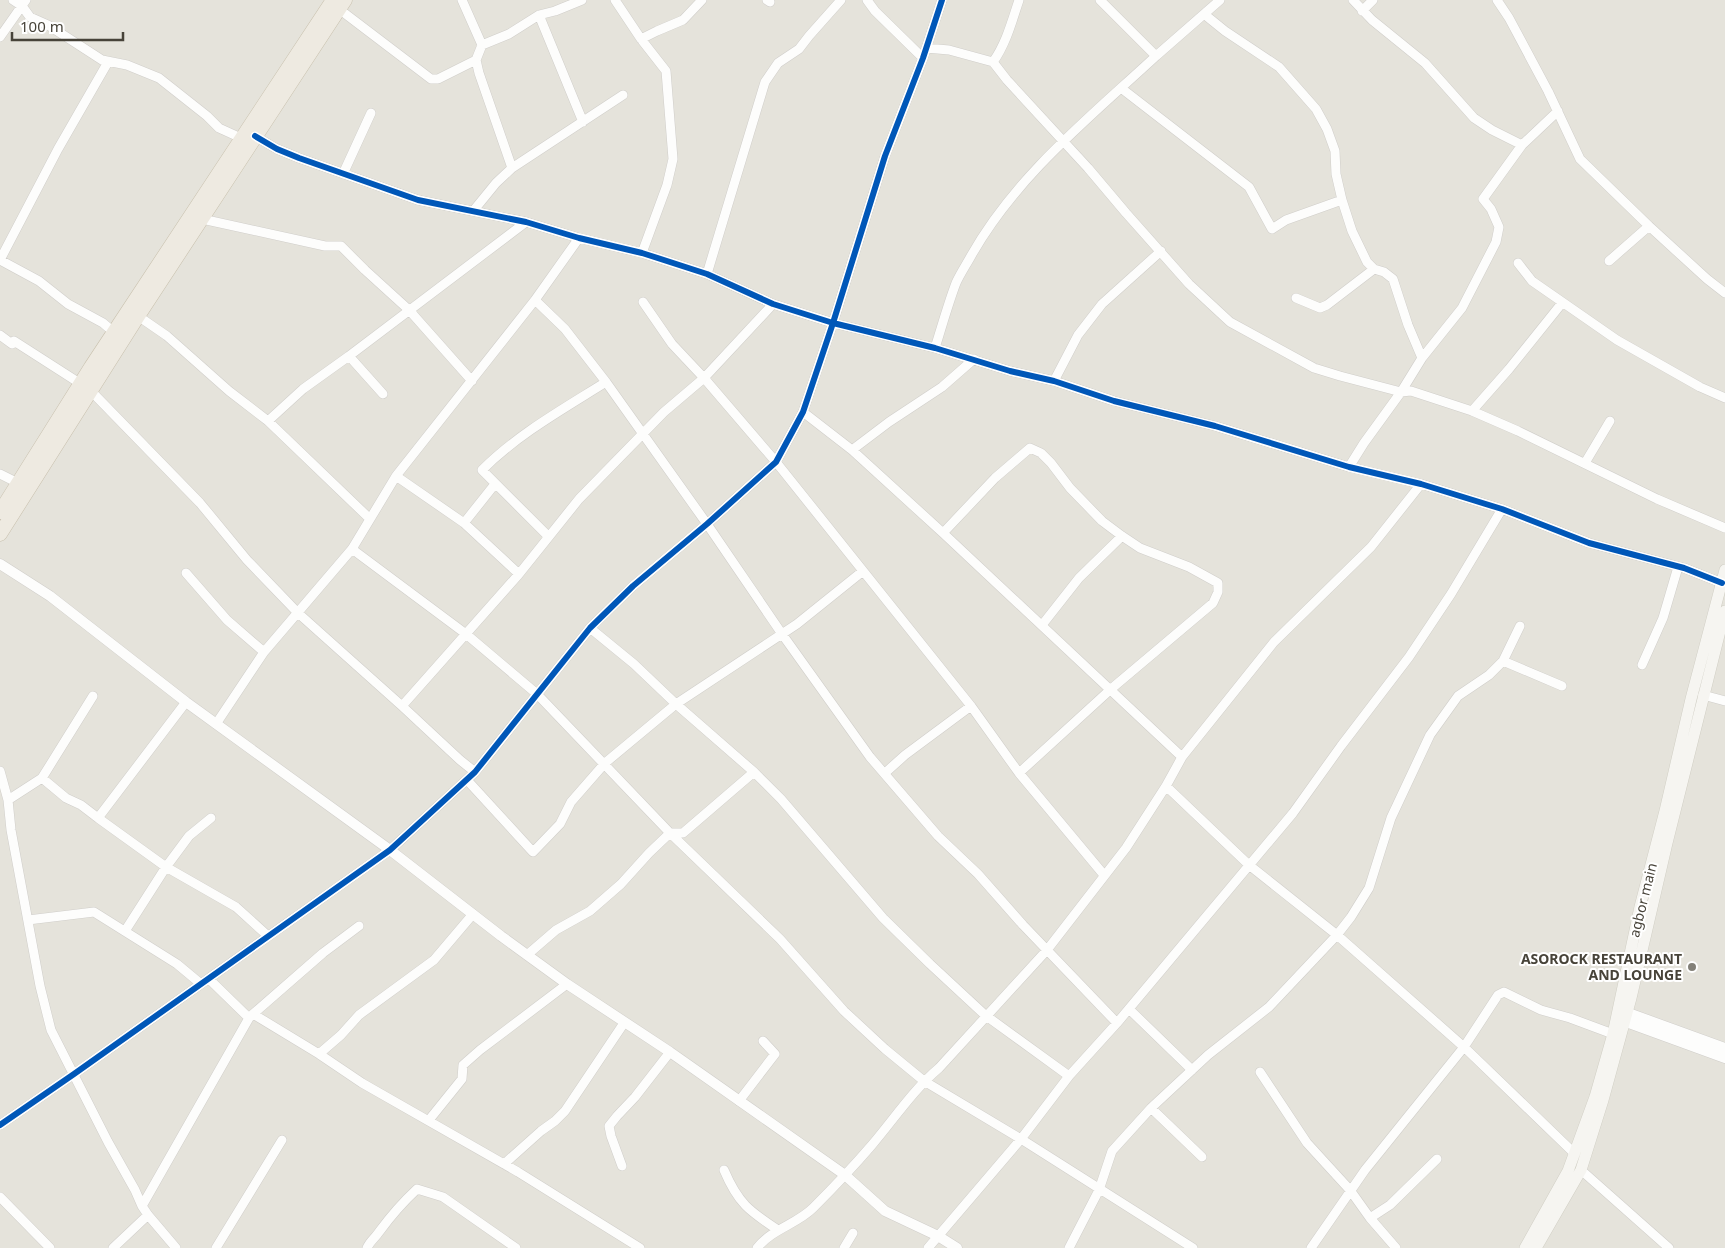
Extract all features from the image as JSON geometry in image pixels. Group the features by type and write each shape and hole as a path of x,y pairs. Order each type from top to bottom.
{"highway":[{"path":"0,534 86,388 112,336 339,3"},
{"path":"0,512 18,483 138,316 202,219 248,137"}],"main road":[{"name":"agbor main","path":"1536,1248 1581,1170 1604,1100 1640,906 1725,570"},
{"name":"agbor main","path":"1525,1248 1568,1171 1595,1097 1613,1034 1621,1015 1725,610"}],"street":[{"path":"13,0 24,3"},
{"path":"462,0 482,45 476,60 512,168"},
{"path":"482,45 510,34 539,15 582,0"},
{"path":"615,0 641,39 666,71 672,159 667,185 642,253"},
{"path":"641,39 683,20 702,0"},
{"path":"707,274 765,82 778,63 799,49 841,0"},
{"path":"867,0 923,58"},
{"path":"0,1125 390,850 468,780 590,628 633,586 776,462 803,412 885,156 923,58 942,0"},
{"path":"993,62 1005,38 1019,0"},
{"path":"1100,0 1156,56"},
{"path":"1353,0 1362,11 1425,63 1474,118 1492,130 1522,145"},
{"path":"1362,11 1373,0"},
{"path":"1497,0 1509,18 1558,111 1580,160 1648,226 1725,293"},
{"path":"935,348 956,282 982,237 1015,193 1033,171 1062,142 1204,14 1214,2"},
{"path":"0,37 24,3"},
{"path":"24,3 30,17 48,25 102,60 127,64 159,78 207,116 219,128 418,200 526,222 579,238 642,253 707,274 773,304 833,323 935,348 1010,371 1054,381 1114,401 1215,426 1349,466 1421,484 1502,509 1589,543 1678,566 1722,583"},
{"path":"339,3 431,79 438,79 476,60"},
{"path":"1204,14 1278,67 1316,110 1327,129 1335,151 1336,174 1352,231 1367,262 1374,269 1384,272 1393,280 1408,325 1422,358"},
{"path":"539,15 583,122"},
{"path":"926,48 949,50 993,62 1006,80 1088,168 1188,284 1230,322 1314,368 1401,392 1411,391 1472,411 1725,528"},
{"path":"108,62 58,149 0,260 39,281 68,304 104,323 110,329 112,336"},
{"path":"1121,88 1249,186 1272,229 1286,220 1342,200"},
{"path":"474,210 496,183 512,168 623,95"},
{"path":"1349,466 1401,392 1422,358 1462,308 1496,242 1499,227 1491,209 1483,199 1522,145 1558,111"},
{"path":"343,174 371,113"},
{"path":"202,219 325,246 341,246 409,310 472,381"},
{"path":"268,421 303,389 526,222"},
{"path":"1609,261 1648,226"},
{"path":"216,724 264,652 352,550 396,476 535,300 579,238"},
{"path":"1054,381 1078,336 1102,304 1161,251"},
{"path":"1518,263 1532,281 1618,340 1700,387 1725,398"},
{"path":"1296,298 1320,308 1327,306 1374,269"},
{"path":"535,300 566,329 606,382 870,757 938,836 978,874 1117,1023"},
{"path":"643,302 672,344 704,378 776,462 971,706 1019,773 1104,875"},
{"path":"1472,411 1509,369 1562,303"},
{"path":"402,706 519,574 579,499 664,412 704,378 773,304"},
{"path":"138,316 167,336 229,391 268,421 370,518"},
{"path":"0,335 86,388 200,503 247,560 298,613 475,772"},
{"path":"349,356 383,394"},
{"path":"852,450 889,422 942,387 974,359"},
{"path":"548,536 482,470 499,453 530,430 606,382"},
{"path":"803,412 852,450 1182,757"},
{"path":"1585,464 1610,420"},
{"path":"943,533 995,478 1030,448 1041,453 1070,488 1096,515 1122,536 1140,548 1189,568 1218,583 1218,592 1213,603 1111,689 1019,773"},
{"path":"0,474 18,483"},
{"path":"396,476 464,523 519,574"},
{"path":"464,523 495,484"},
{"path":"757,1248 778,1230 811,1210 871,1146 924,1081 939,1068 1047,950 1126,848 1166,786 1182,757 1274,642 1371,548 1421,484"},
{"path":"928,1248 1021,1139 1069,1076 1129,1009 1293,813 1409,657 1452,594 1502,509"},
{"path":"1042,626 1079,578 1122,536"},
{"path":"352,550 466,634 537,694 670,833 780,938 844,1011 885,1049 924,1081 1021,1139 1193,1248"},
{"path":"0,564 50,596 186,702 390,850 567,984 670,1052 845,1175 886,1211 938,1236 957,1248"},
{"path":"1642,665 1664,618 1678,566"},
{"path":"468,780 533,852 560,824 571,802 605,763 676,704 782,634 862,571"},
{"path":"186,573 227,620 264,652"},
{"path":"1070,1248 1099,1190 1112,1151 1151,1108 1208,1055 1269,1007 1337,935 1369,888 1391,818 1430,735 1458,696 1489,675 1503,661 1520,626"},
{"path":"590,628 634,664 676,704 754,772 781,799 883,918 985,1016 1069,1076"},
{"path":"1503,661 1562,686"},
{"path":"1703,695 1725,701"},
{"path":"8,800 42,778 93,696"},
{"path":"98,818 186,702"},
{"path":"885,773 905,755 971,706"},
{"path":"0,771 8,800 11,830 40,986 51,1030 142,1206 176,1248"},
{"path":"527,955 556,930 590,912 621,884 648,853 670,833 683,833 754,772"},
{"path":"42,778 66,798 80,805 166,867 236,907 268,936"},
{"path":"1166,786 1249,865 1337,935 1464,1047 1575,1154"},
{"path":"124,931 189,836 210,818"},
{"path":"28,920 94,912 205,981 251,1016 319,1054 362,1083 504,1164 640,1248"},
{"path":"319,1054 341,1035 359,1015 434,960 473,914"},
{"path":"142,1206 251,1016 323,953 359,926"},
{"path":"429,1120 462,1079 463,1065 567,984"},
{"path":"1310,1248 1350,1190 1464,1047 1498,995 1504,992 1541,1010 1570,1018 1613,1034"},
{"path":"1129,1009 1192,1070"},
{"path":"1621,1015 1725,1048"},
{"path":"1621,1015 1725,1058"},
{"path":"504,1164 555,1121 565,1110 624,1022"},
{"path":"739,1101 775,1054 763,1041"},
{"path":"622,1166 610,1136 609,1126 635,1097 670,1052"},
{"path":"1260,1072 1307,1143 1350,1190 1370,1218 1396,1248"},
{"path":"1151,1108 1202,1157"},
{"path":"216,1248 282,1140"},
{"path":"1370,1218 1390,1205 1437,1159"},
{"path":"724,1170 734,1192 750,1212 778,1230"},
{"path":"1581,1170 1669,1248"},
{"path":"367,1248 385,1222 417,1189 442,1197 516,1248"},
{"path":"0,1197 50,1248"},
{"path":"113,1248 148,1215"},
{"path":"844,1248 853,1233"}],"shaded area":[{"path":"0,0 1725,0 1725,1248 0,1248"}],"cycle path":[{"path":"0,1125 390,850 475,772 590,628 633,586 707,524 776,462 803,412 885,156 923,58 942,0"},
{"path":"255,136 277,149 299,158 418,200 526,222 579,238 642,253 707,274 773,304 833,323 935,348 1010,371 1054,381 1114,401 1215,426 1349,467 1421,484 1502,509 1589,543 1684,568 1722,583"}],"place":[{"name":"ASOROCK RESTAURANT AND LOUNGE","path":"1692,967"}]}
